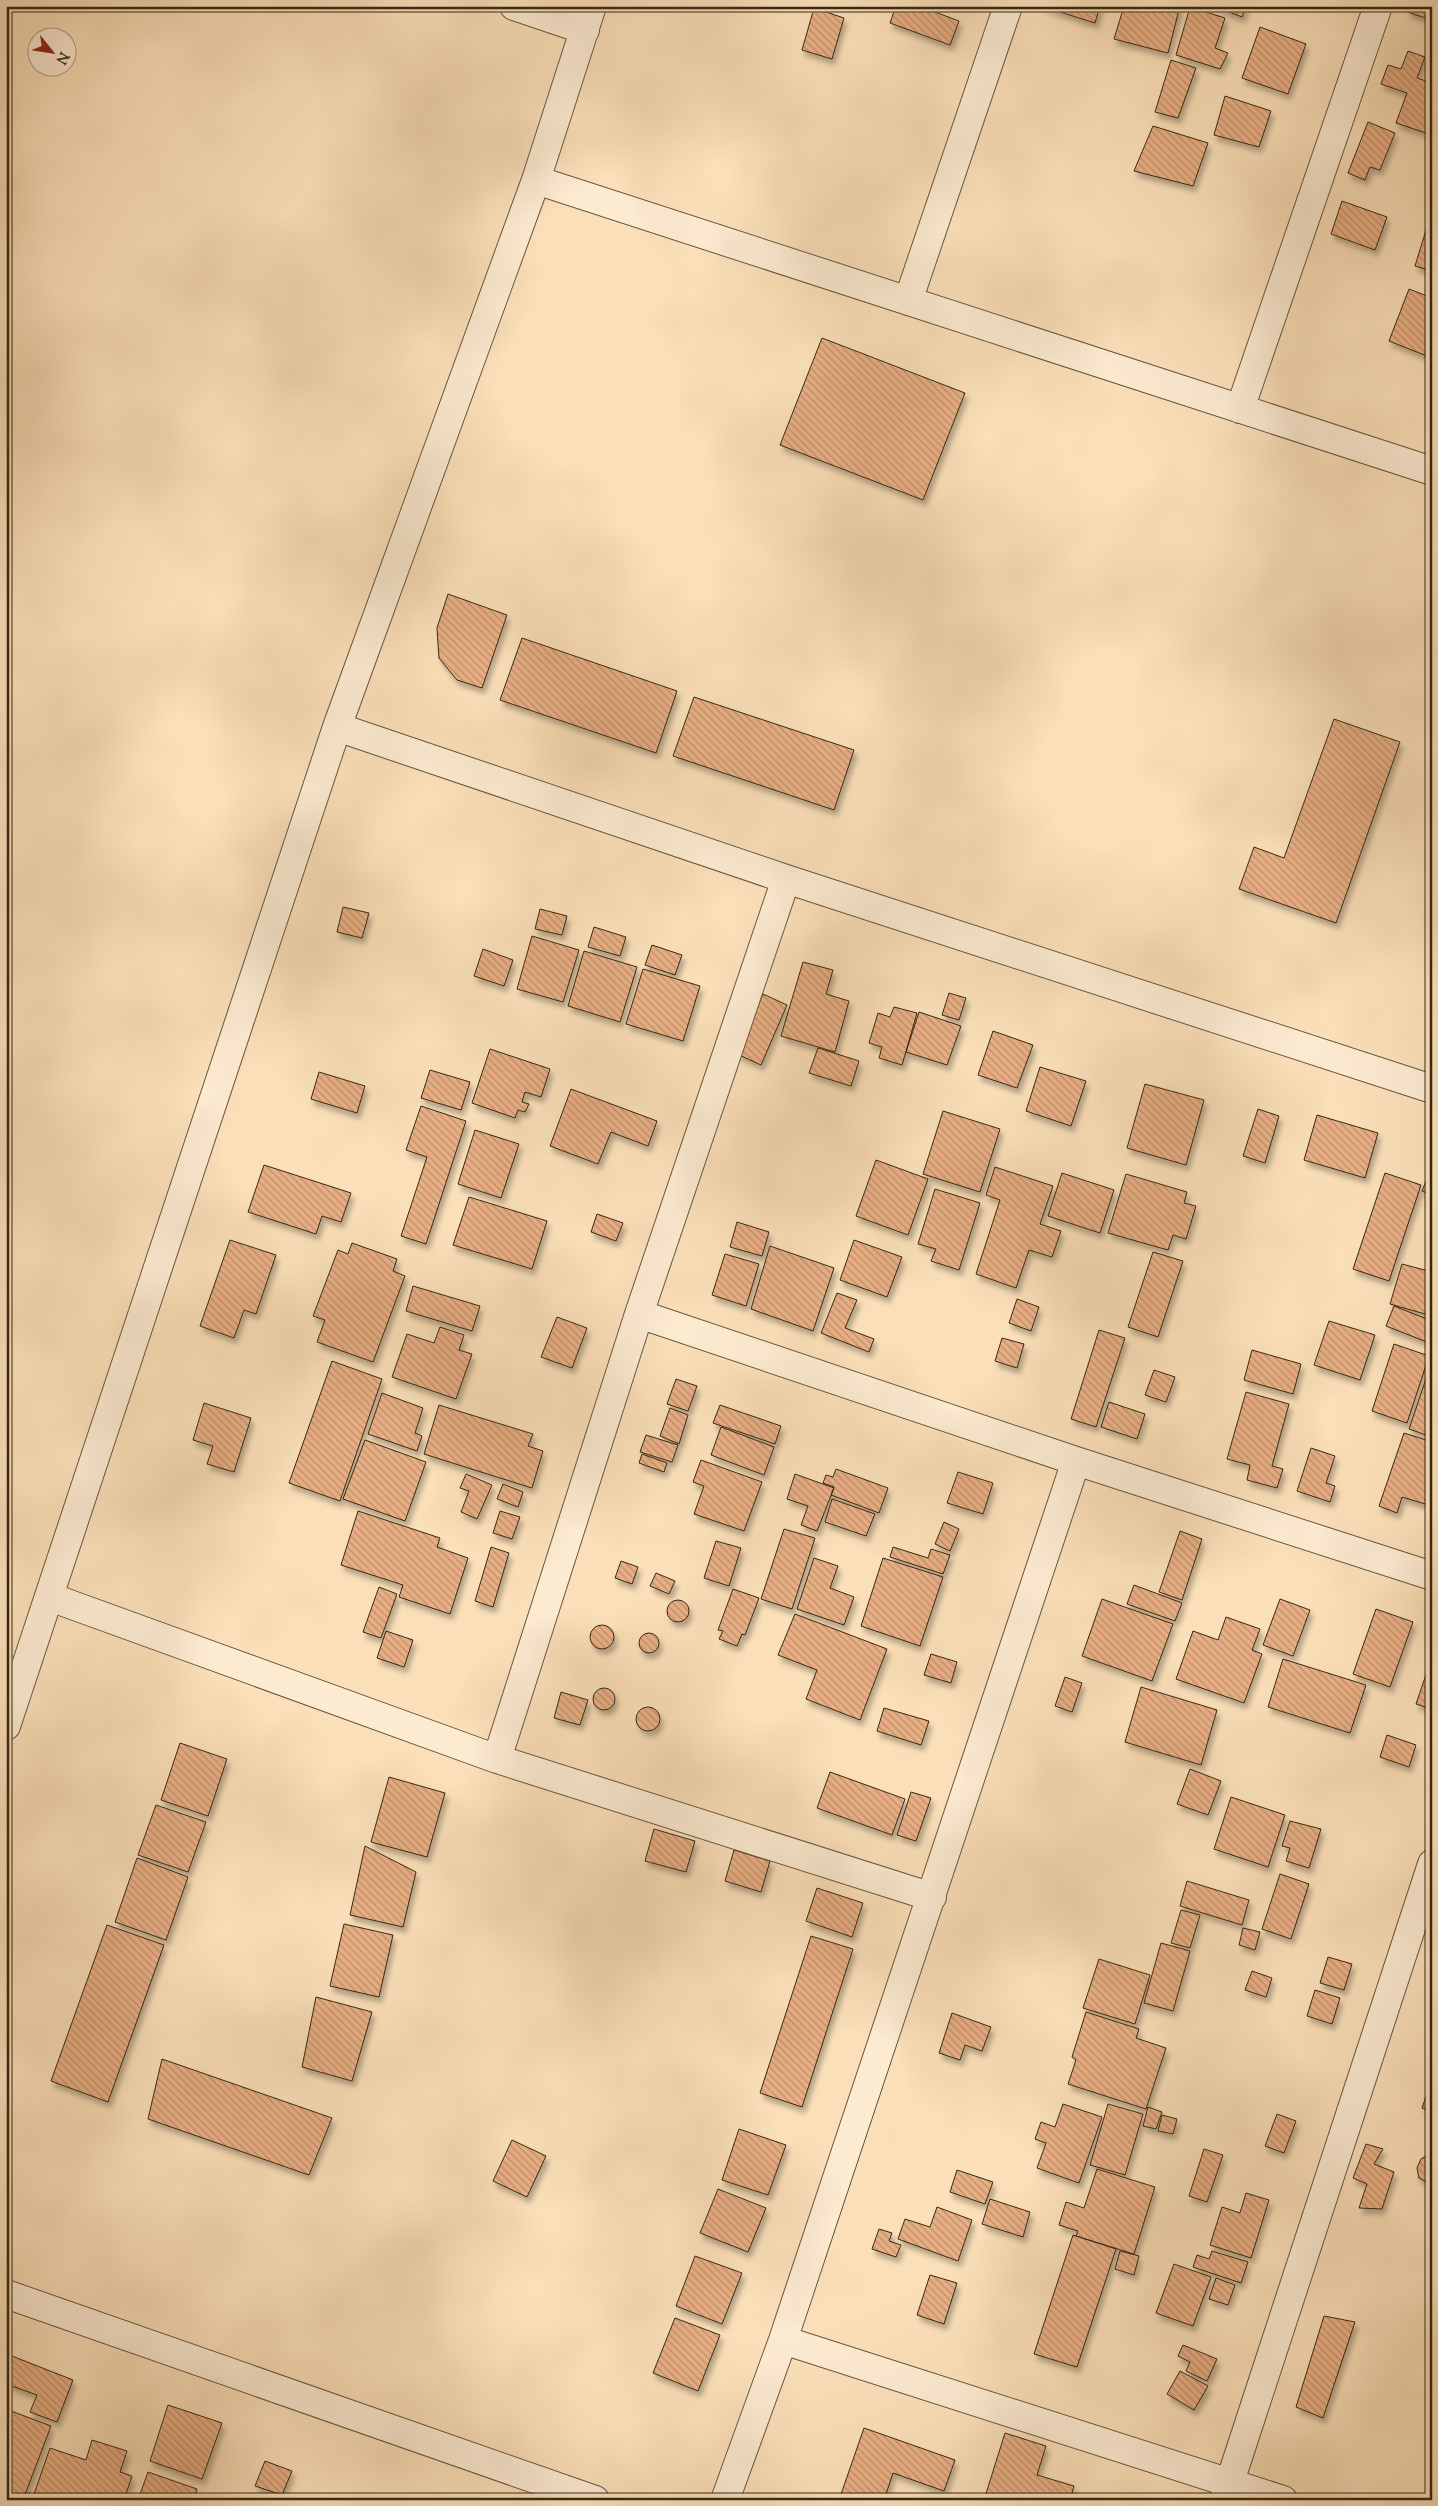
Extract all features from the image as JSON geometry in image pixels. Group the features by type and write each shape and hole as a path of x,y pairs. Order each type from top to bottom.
{"street":[{"path":"6,1726 337,727 536,180 589,18 514,6"},
{"path":"908,301 1008,6"},
{"path":"1240,409 1378,6"},
{"path":"536,180 1432,471"},
{"path":"337,727 786,879 1430,1083"},
{"path":"497,1759 639,1314 786,879"},
{"path":"639,1314 1076,1461 1432,1576"},
{"path":"725,2500 782,2340 932,1898 1076,1461"},
{"path":"50,1597 497,1759 932,1898"},
{"path":"1227,2491 1432,1864"},
{"path":"6,2294 595,2500"},
{"path":"782,2340 1227,2491 1283,2500"}],"building":[{"path":"896,6 919,6 959,21 950,45 890,23"},
{"path":"1041,6 1100,6 1095,23"},
{"path":"1124,6 1180,6 1168,53 1114,39"},
{"path":"1213,6 1246,6 1242,17"},
{"path":"1409,6 1432,6 1432,20 1407,12"},
{"path":"1190,7 1225,18 1215,48 1228,53 1220,69 1176,55"},
{"path":"814,8 844,18 832,59 802,50"},
{"path":"1260,27 1306,44 1288,94 1242,78"},
{"path":"1408,51 1425,57 1417,78 1432,83 1432,135 1396,123 1407,93 1381,84 1388,65 1401,69"},
{"path":"1171,60 1196,68 1178,118 1155,112"},
{"path":"1225,96 1271,111 1259,147 1214,135"},
{"path":"1368,122 1395,133 1380,170 1370,167 1365,180 1348,173"},
{"path":"1153,126 1208,143 1193,186 1134,171"},
{"path":"1342,201 1387,217 1375,250 1331,234"},
{"path":"1432,214 1432,271 1415,266"},
{"path":"1409,289 1432,298 1432,358 1389,341"},
{"path":"822,338 965,393 923,500 780,445"},
{"path":"448,594 507,615 482,688 457,680 439,658 437,628"},
{"path":"522,638 677,691 656,753 500,700"},
{"path":"694,697 854,750 834,810 673,756"},
{"path":"1334,719 1400,742 1336,923 1239,889 1254,847 1284,858"},
{"path":"343,907 369,913 362,938 337,932"},
{"path":"540,909 567,916 562,935 535,929"},
{"path":"594,927 626,937 620,956 588,947"},
{"path":"532,936 579,950 563,1002 517,989"},
{"path":"652,945 682,955 675,975 645,965"},
{"path":"483,949 513,960 504,986 474,976"},
{"path":"584,951 637,967 620,1022 568,1006"},
{"path":"803,962 833,970 826,994 849,1001 835,1052 781,1036"},
{"path":"643,969 700,986 683,1041 626,1024"},
{"path":"949,993 966,998 959,1020 942,1015"},
{"path":"763,994 787,1005 761,1065 737,1054"},
{"path":"894,1007 917,1013 902,1065 879,1058 882,1047 869,1043 878,1013 890,1017"},
{"path":"919,1012 961,1026 947,1065 906,1052"},
{"path":"993,1031 1033,1045 1017,1088 978,1075"},
{"path":"818,1048 859,1061 851,1086 809,1073"},
{"path":"490,1049 550,1069 541,1097 525,1092 522,1102 529,1104 525,1112 518,1110 515,1118 472,1103"},
{"path":"1040,1067 1086,1081 1071,1126 1026,1111"},
{"path":"430,1070 470,1082 461,1110 421,1098"},
{"path":"319,1072 365,1086 357,1113 311,1099"},
{"path":"1145,1084 1204,1100 1186,1165 1127,1148"},
{"path":"571,1089 657,1121 648,1146 611,1132 598,1164 550,1146"},
{"path":"421,1106 466,1121 426,1244 401,1236 427,1157 406,1150"},
{"path":"1258,1109 1279,1116 1265,1163 1243,1156"},
{"path":"943,1111 1000,1129 980,1192 923,1174"},
{"path":"1317,1115 1378,1133 1365,1178 1304,1160"},
{"path":"475,1130 519,1144 501,1198 458,1184"},
{"path":"876,1160 928,1179 908,1235 856,1216"},
{"path":"264,1165 351,1193 341,1222 322,1216 316,1234 248,1212"},
{"path":"1432,1166 1432,1195 1422,1191"},
{"path":"995,1167 1053,1186 1040,1224 1061,1231 1052,1257 1029,1250 1016,1288 976,1274 1000,1200 986,1195"},
{"path":"1062,1173 1114,1190 1100,1233 1048,1216"},
{"path":"1385,1173 1421,1185 1389,1281 1353,1269"},
{"path":"1126,1174 1187,1192 1184,1203 1196,1206 1186,1239 1173,1235 1168,1250 1108,1233"},
{"path":"935,1189 980,1203 959,1270 931,1261 936,1249 918,1244"},
{"path":"469,1197 547,1221 532,1269 453,1245"},
{"path":"597,1214 623,1223 616,1241 591,1232"},
{"path":"737,1222 769,1232 762,1256 730,1247"},
{"path":"230,1240 276,1255 256,1314 244,1310 234,1338 200,1326"},
{"path":"854,1240 902,1257 887,1297 840,1280"},
{"path":"352,1243 397,1259 393,1271 405,1276 373,1362 317,1342 325,1320 313,1316 338,1250 348,1254"},
{"path":"770,1246 834,1268 813,1331 751,1309"},
{"path":"1153,1252 1183,1261 1158,1337 1128,1327"},
{"path":"725,1254 759,1264 746,1306 712,1295"},
{"path":"1402,1264 1432,1272 1432,1316 1390,1304"},
{"path":"413,1286 480,1306 472,1331 406,1311"},
{"path":"837,1293 857,1300 845,1328 874,1339 869,1352 821,1333"},
{"path":"1017,1299 1039,1307 1031,1331 1009,1323"},
{"path":"1394,1306 1432,1321 1432,1330 1427,1342 1386,1326"},
{"path":"557,1317 587,1328 572,1368 541,1357"},
{"path":"1329,1321 1375,1335 1360,1380 1314,1365"},
{"path":"440,1327 464,1335 459,1350 472,1354 456,1399 392,1377 407,1334 434,1343"},
{"path":"1099,1330 1125,1338 1096,1427 1071,1419"},
{"path":"1002,1338 1024,1344 1017,1368 995,1361"},
{"path":"1394,1344 1429,1356 1407,1423 1372,1411"},
{"path":"1252,1350 1301,1364 1293,1394 1244,1380"},
{"path":"332,1361 382,1379 340,1501 289,1483"},
{"path":"1154,1370 1175,1377 1166,1402 1145,1395"},
{"path":"1429,1370 1432,1371 1432,1437 1409,1429"},
{"path":"676,1379 697,1386 688,1411 667,1404"},
{"path":"1246,1392 1289,1404 1272,1466 1283,1469 1277,1488 1247,1480 1250,1465 1227,1459"},
{"path":"382,1393 423,1408 415,1433 422,1436 417,1451 368,1434"},
{"path":"1109,1402 1145,1414 1137,1439 1101,1427"},
{"path":"204,1403 251,1418 234,1472 207,1464 213,1446 193,1440"},
{"path":"439,1405 533,1434 528,1446 543,1451 532,1488 424,1454"},
{"path":"720,1405 781,1426 775,1444 713,1423"},
{"path":"670,1408 688,1415 679,1444 660,1436"},
{"path":"721,1427 774,1447 764,1475 711,1455"},
{"path":"1404,1433 1432,1442 1432,1506 1402,1497 1397,1513 1379,1506"},
{"path":"646,1435 678,1445 672,1462 640,1452"},
{"path":"365,1440 426,1462 405,1521 343,1499"},
{"path":"1311,1448 1335,1456 1326,1483 1335,1486 1330,1502 1297,1491"},
{"path":"642,1454 667,1463 664,1472 639,1463"},
{"path":"701,1460 762,1482 744,1531 694,1514 704,1486 693,1482"},
{"path":"836,1469 888,1488 879,1513 831,1495 834,1487 823,1483 826,1475 833,1477"},
{"path":"958,1472 993,1483 983,1514 947,1503"},
{"path":"466,1474 492,1485 477,1519 461,1512 469,1491 460,1488"},
{"path":"795,1474 834,1488 817,1531 801,1525 808,1506 787,1499"},
{"path":"503,1484 523,1492 518,1507 497,1499"},
{"path":"832,1499 875,1514 866,1536 825,1522"},
{"path":"358,1511 440,1538 437,1547 468,1558 450,1614 399,1597 403,1585 341,1565"},
{"path":"500,1511 520,1517 512,1539 493,1533"},
{"path":"944,1522 959,1529 950,1551 935,1544"},
{"path":"784,1529 815,1538 792,1609 761,1599"},
{"path":"1180,1531 1202,1539 1182,1600 1159,1592"},
{"path":"716,1541 741,1548 729,1586 704,1578"},
{"path":"491,1547 509,1553 493,1607 475,1601"},
{"path":"893,1547 928,1558 931,1549 950,1555 943,1574 890,1557"},
{"path":"814,1558 838,1566 830,1588 854,1597 844,1625 797,1609"},
{"path":"883,1558 943,1577 920,1646 861,1626"},
{"path":"621,1561 638,1567 632,1584 615,1578"},
{"path":"656,1573 675,1581 669,1594 650,1586"},
{"path":"1134,1585 1182,1603 1175,1621 1127,1604"},
{"path":"379,1587 397,1594 381,1638 363,1632"},
{"path":"733,1589 759,1598 745,1635 742,1634 737,1646 719,1639 723,1631 718,1630"},
{"path":"1102,1599 1173,1624 1152,1681 1082,1656"},
{"path":"1280,1599 1310,1610 1293,1656 1263,1645"},
{"path":"678,1600 686,1603 689,1611 686,1619 678,1622 670,1619 667,1611 670,1603"},
{"path":"1376,1609 1413,1622 1390,1687 1353,1674"},
{"path":"795,1614 887,1649 860,1720 806,1699 817,1670 778,1655"},
{"path":"1226,1617 1260,1629 1252,1650 1262,1654 1244,1703 1176,1679 1193,1631 1218,1640"},
{"path":"602,1625 611,1628 614,1637 611,1646 602,1649 593,1646 590,1637 593,1628"},
{"path":"386,1631 413,1640 404,1667 377,1658"},
{"path":"649,1633 656,1636 659,1643 656,1650 649,1653 642,1650 639,1643 642,1636"},
{"path":"931,1654 957,1662 951,1683 924,1675"},
{"path":"1432,1657 1432,1709 1416,1704"},
{"path":"1283,1659 1366,1685 1350,1733 1268,1707"},
{"path":"1065,1677 1082,1683 1072,1712 1055,1706"},
{"path":"1141,1687 1217,1710 1201,1765 1125,1742"},
{"path":"604,1688 612,1691 615,1699 612,1707 604,1710 596,1707 593,1699 596,1691"},
{"path":"561,1692 588,1700 580,1725 554,1718"},
{"path":"648,1707 656,1711 660,1719 656,1727 648,1731 640,1727 636,1719 640,1711"},
{"path":"884,1708 929,1721 921,1745 877,1731"},
{"path":"1387,1735 1416,1745 1409,1767 1380,1757"},
{"path":"180,1743 227,1759 208,1816 161,1800"},
{"path":"1190,1769 1221,1781 1208,1815 1177,1804"},
{"path":"830,1772 905,1799 892,1835 817,1808"},
{"path":"389,1777 445,1793 427,1857 371,1842"},
{"path":"911,1792 931,1798 916,1841 897,1835"},
{"path":"1231,1797 1285,1815 1268,1867 1214,1849"},
{"path":"156,1805 206,1822 188,1872 138,1855"},
{"path":"1290,1821 1321,1829 1309,1868 1286,1861 1290,1848 1282,1846"},
{"path":"654,1829 695,1841 686,1872 645,1861"},
{"path":"365,1846 416,1872 403,1927 350,1915"},
{"path":"734,1850 770,1861 761,1892 725,1881"},
{"path":"137,1858 188,1877 166,1940 115,1922"},
{"path":"1280,1874 1309,1884 1291,1939 1262,1929"},
{"path":"1187,1881 1249,1900 1242,1925 1180,1906"},
{"path":"817,1888 863,1903 852,1937 806,1921"},
{"path":"1181,1910 1200,1915 1190,1948 1171,1943"},
{"path":"344,1924 393,1935 379,1997 330,1986"},
{"path":"107,1925 164,1945 108,2102 51,2081"},
{"path":"1243,1928 1260,1932 1255,1950 1239,1945"},
{"path":"811,1936 853,1949 802,2107 760,2093"},
{"path":"1161,1943 1190,1951 1173,2011 1144,2003"},
{"path":"1328,1957 1352,1964 1344,1990 1320,1983"},
{"path":"1099,1959 1150,1975 1135,2024 1083,2008"},
{"path":"1252,1971 1272,1978 1266,1997 1245,1990"},
{"path":"1315,1990 1340,1998 1332,2024 1307,2016"},
{"path":"316,1997 372,2012 352,2081 302,2067"},
{"path":"1086,2012 1139,2029 1136,2038 1166,2048 1146,2109 1068,2084 1076,2060 1072,2057"},
{"path":"952,2013 991,2027 982,2051 965,2045 960,2060 939,2053"},
{"path":"162,2059 332,2118 309,2175 148,2119"},
{"path":"1432,2079 1432,2112 1422,2108"},
{"path":"1063,2104 1102,2117 1079,2183 1037,2168 1046,2143 1035,2139 1041,2122 1055,2127"},
{"path":"1108,2104 1143,2114 1125,2175 1090,2165"},
{"path":"1148,2107 1162,2112 1156,2129 1143,2126"},
{"path":"1277,2114 1296,2121 1284,2153 1265,2146"},
{"path":"1162,2115 1177,2119 1173,2134 1158,2131"},
{"path":"739,2129 786,2145 768,2195 722,2180"},
{"path":"512,2140 546,2156 527,2197 493,2181"},
{"path":"1366,2144 1383,2149 1374,2164 1394,2172 1382,2209 1359,2208 1367,2184 1353,2178"},
{"path":"1204,2149 1223,2155 1207,2202 1189,2196"},
{"path":"1432,2154 1431,2184 1419,2178 1417,2168 1421,2159"},
{"path":"1097,2169 1155,2187 1134,2254 1076,2236 1078,2231 1059,2225 1066,2202 1084,2208"},
{"path":"957,2170 993,2182 985,2204 950,2192"},
{"path":"718,2189 766,2208 748,2252 700,2233"},
{"path":"1246,2193 1269,2200 1251,2258 1210,2245 1222,2207 1240,2213"},
{"path":"990,2199 1030,2212 1023,2237 982,2224"},
{"path":"937,2207 972,2220 958,2261 898,2239 905,2219 930,2227"},
{"path":"879,2229 892,2233 889,2241 901,2245 896,2257 872,2249"},
{"path":"1073,2235 1116,2249 1077,2367 1034,2354"},
{"path":"1120,2251 1139,2256 1134,2275 1115,2269"},
{"path":"1212,2251 1248,2262 1241,2283 1193,2267 1197,2255 1209,2259"},
{"path":"695,2256 742,2273 722,2324 676,2306"},
{"path":"1174,2264 1211,2277 1193,2326 1156,2313"},
{"path":"930,2275 957,2283 944,2324 917,2315"},
{"path":"1216,2278 1235,2285 1228,2305 1209,2299"},
{"path":"1324,2316 1355,2322 1323,2418 1296,2407"},
{"path":"675,2318 720,2335 698,2391 653,2373"},
{"path":"1183,2345 1217,2359 1207,2381 1186,2371 1190,2362 1178,2356"},
{"path":"12,2356 73,2380 57,2422 30,2412 37,2395 6,2384 6,2373"},
{"path":"1180,2371 1208,2386 1194,2410 1167,2394"},
{"path":"168,2405 222,2423 202,2479 150,2461"},
{"path":"6,2409 51,2426 23,2500 6,2499"},
{"path":"864,2428 955,2460 944,2491 893,2473 884,2500 839,2500"},
{"path":"1005,2433 1046,2446 1037,2475 1074,2486 1070,2500 984,2500"},
{"path":"92,2440 127,2451 120,2472 132,2476 124,2500 32,2500 50,2448 86,2460"},
{"path":"265,2461 292,2471 282,2495 255,2486"},
{"path":"148,2472 197,2489 194,2500 138,2500"},
{"path":"296,2496 307,2500 294,2500"}]}
